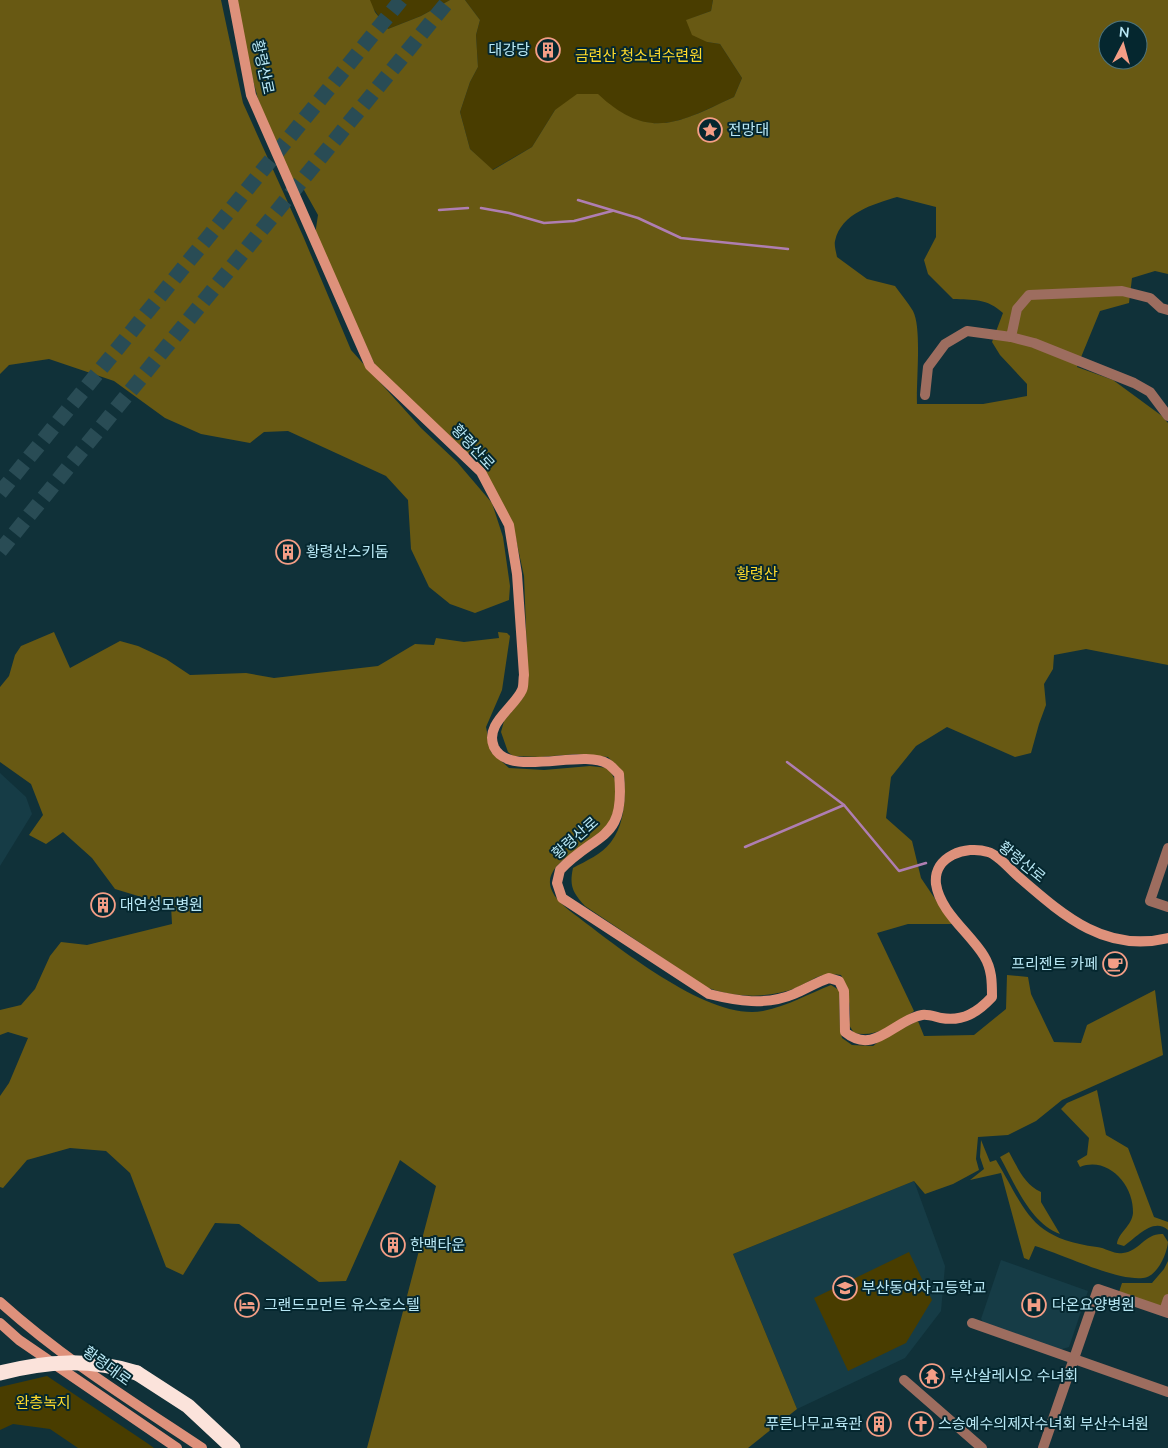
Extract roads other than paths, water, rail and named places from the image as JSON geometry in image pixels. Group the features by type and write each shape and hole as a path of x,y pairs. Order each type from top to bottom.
{"highway":[{"path":"0,1373 36,1364 80,1362 120,1367 137,1373 188,1406 233,1448"}],"street":[{"name":"황령산로","path":"234,0 251,95 370,366 481,472 509,525 518,574 524,675 522,690 495,727 494,746 500,754 517,761 586,760 607,763 619,774 621,796 618,818 604,836 567,862 560,870 557,883 562,898 709,994 736,1001 772,1002 829,978 839,982 844,991 845,1032 855,1040 869,1041 922,1015 950,1020 966,1017 980,1010 992,997 992,975 984,956 943,902 936,885 936,873 940,864 956,853 972,849 990,852 1050,904 1095,934 1119,941 1147,943 1168,938"},
{"path":"1011,337 1017,309 1029,295 1122,291 1150,298 1161,308 1168,310"},
{"path":"925,395 928,366 945,344 967,331 993,333 1034,344 1134,383 1150,392 1168,416"},
{"path":"1168,848 1150,901 1168,907"},
{"path":"1043,1448 1072,1359 1098,1289 1166,1312 1168,1299"},
{"name":"황령대로","path":"0,1302 29,1328 94,1376 202,1448"},
{"name":"황령대로","path":"0,1323 18,1340 177,1448"},
{"path":"972,1324 1168,1392"},
{"path":"904,1380 982,1448"}],"waterway":[{"path":"578,200 638,218 681,238 788,249"},
{"path":"439,210 468,208"},
{"path":"481,208 509,213 544,223 574,221 612,211"},
{"path":"787,762 844,805 899,871 926,863"},
{"path":"745,847 844,805"}],"tunnel":[{"path":"0,493 401,0"},
{"path":"0,551 449,0"}],"place":[{"name":"대강당","path":"548,50"},
{"name":"전망대","path":"710,130"},
{"name":"황령산스키돔","path":"288,552"},
{"name":"대연성모병원","path":"103,905"},
{"name":"프리젠트 카페","path":"1115,964"},
{"name":"한맥타운","path":"393,1245"},
{"name":"부산동여자고등학교","path":"845,1288"},
{"name":"그랜드모먼트 유스호스텔","path":"247,1305"},
{"name":"다온요양병원","path":"1034,1305"},
{"name":"부산살레시오 수녀회","path":"932,1376"},
{"name":"푸른나무교육관","path":"879,1424"},
{"name":"스승예수의제자수녀회 부산수녀원","path":"921,1424"}],"park label":[{"name":"금련산 청소년수련원","path":"639,56"},
{"name":"황령산","path":"757,574"},
{"name":"완층녹지","path":"43,1403"}]}
